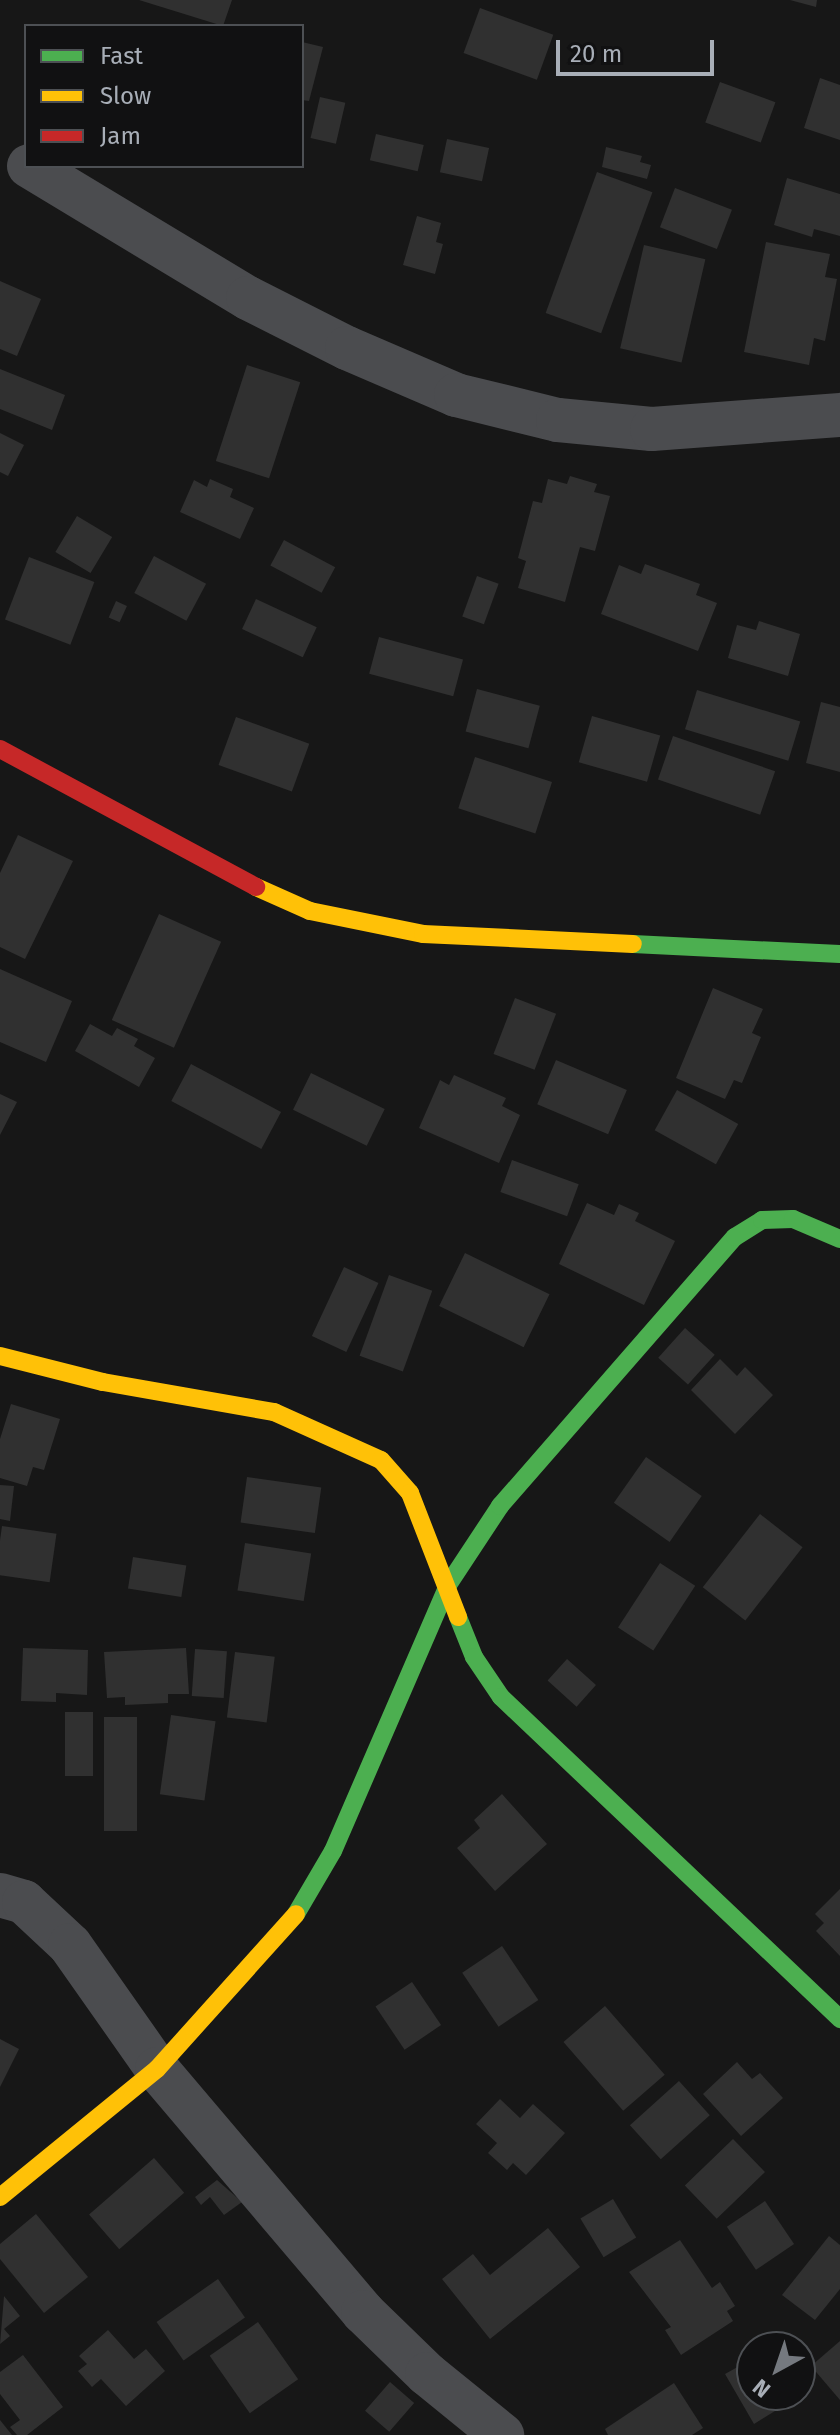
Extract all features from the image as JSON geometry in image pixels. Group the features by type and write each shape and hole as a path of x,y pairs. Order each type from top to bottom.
{"street":[{"path":"0,151 24,163"},
{"path":"32,168 248,298 347,348 456,395 558,420 652,429 840,415"},
{"path":"0,749 216,869 310,911 423,934 840,954"},
{"path":"0,2197 157,2069 289,1926 333,1851 448,1585 500,1506 735,1237 762,1220 793,1219 840,1239"},
{"path":"0,1356 103,1382 274,1412 345,1440 381,1460 410,1493 474,1657 501,1697 840,2019"},
{"path":"0,1895 24,1902 70,1945 157,2069 363,2312 427,2374 502,2435"}],"building":[{"path":"139,0 232,0 224,24"},
{"path":"790,0 817,0 816,7"},
{"path":"480,8 553,35 537,80 464,53"},
{"path":"304,42 323,47 309,101 304,100"},
{"path":"820,78 840,85 840,140 804,128"},
{"path":"720,82 775,102 761,143 705,122"},
{"path":"320,97 345,103 336,144 311,138"},
{"path":"376,134 424,145 418,171 370,160"},
{"path":"447,139 489,148 482,181 440,172"},
{"path":"606,147 642,156 640,162 651,165 647,179 602,167"},
{"path":"597,172 652,192 601,333 546,313"},
{"path":"787,178 840,194 840,236 814,229 812,237 774,225"},
{"path":"675,188 732,210 717,249 660,227"},
{"path":"417,216 441,223 436,242 443,244 435,274 403,265"},
{"path":"766,242 830,254 825,277 837,279 825,341 814,338 809,365 744,352"},
{"path":"644,245 705,259 682,362 620,348"},
{"path":"0,281 41,299 17,356 0,349"},
{"path":"247,365 300,382 269,478 216,461"},
{"path":"0,369 65,395 52,430 0,409"},
{"path":"0,433 24,445 8,476 0,472"},
{"path":"570,476 597,484 594,492 610,496 595,551 580,547 565,602 518,588 526,561 518,558 533,501 542,503 548,479 567,484"},
{"path":"210,479 233,489 230,497 254,508 240,539 180,512 194,480 207,487"},
{"path":"77,516 112,537 91,573 55,552"},
{"path":"284,540 335,567 322,593 270,566"},
{"path":"154,556 206,584 186,621 134,593"},
{"path":"29,557 94,582 70,645 5,620"},
{"path":"645,564 700,584 696,595 717,603 698,651 601,614 619,565 641,574"},
{"path":"477,576 499,584 484,624 462,616"},
{"path":"256,599 317,627 303,657 242,629"},
{"path":"116,601 127,606 120,622 109,617"},
{"path":"759,621 800,634 788,676 728,658 737,625 756,630"},
{"path":"379,637 463,660 453,696 369,674"},
{"path":"477,689 540,706 528,748 466,732"},
{"path":"697,690 800,722 788,761 685,729"},
{"path":"821,702 840,707 840,772 806,763"},
{"path":"592,716 660,736 647,782 579,762"},
{"path":"236,717 309,744 292,792 219,765"},
{"path":"673,736 775,771 760,815 658,779"},
{"path":"475,757 552,782 535,833 458,808"},
{"path":"18,835 73,861 25,959 0,947 0,873"},
{"path":"159,914 221,942 174,1048 112,1020"},
{"path":"0,969 72,1001 46,1062 0,1042"},
{"path":"713,988 763,1009 752,1033 761,1037 742,1083 734,1080 725,1099 676,1078"},
{"path":"515,998 556,1014 535,1070 493,1054"},
{"path":"90,1024 112,1036 117,1028 138,1039 134,1046 155,1058 139,1087 75,1051"},
{"path":"556,1060 627,1090 608,1134 537,1104"},
{"path":"191,1064 281,1112 261,1149 171,1101"},
{"path":"311,1073 385,1109 367,1146 293,1110"},
{"path":"454,1075 506,1098 502,1106 520,1115 499,1163 419,1128 440,1080 449,1085"},
{"path":"677,1090 738,1124 716,1164 655,1130"},
{"path":"0,1094 17,1102 0,1135"},
{"path":"512,1160 579,1184 567,1216 500,1192"},
{"path":"587,1203 614,1215 619,1204 639,1213 635,1221 675,1241 644,1305 559,1264"},
{"path":"465,1253 549,1294 524,1347 439,1306"},
{"path":"344,1267 378,1283 346,1352 312,1336"},
{"path":"389,1275 432,1291 403,1372 360,1356"},
{"path":"685,1328 715,1355 688,1384 658,1358"},
{"path":"720,1359 737,1376 745,1367 773,1395 735,1434 691,1390"},
{"path":"11,1404 60,1419 44,1470 33,1467 27,1486 0,1478 0,1439"},
{"path":"646,1457 702,1496 670,1542 614,1503"},
{"path":"247,1477 321,1487 315,1533 241,1523"},
{"path":"0,1485 14,1486 10,1521 0,1519"},
{"path":"760,1514 803,1547 745,1621 703,1587"},
{"path":"2,1526 56,1534 50,1582 0,1575"},
{"path":"245,1543 311,1553 304,1601 237,1590"},
{"path":"133,1557 186,1565 181,1597 128,1589"},
{"path":"660,1563 695,1586 653,1650 618,1628"},
{"path":"23,1648 88,1650 87,1695 56,1693 56,1702 21,1701"},
{"path":"186,1648 189,1694 168,1694 168,1703 125,1705 125,1697 107,1698 104,1652"},
{"path":"195,1649 227,1651 224,1698 192,1696"},
{"path":"235,1652 275,1657 267,1722 227,1718"},
{"path":"567,1659 596,1685 577,1707 548,1681"},
{"path":"65,1712 93,1712 93,1776 65,1776"},
{"path":"171,1715 216,1721 204,1800 160,1794"},
{"path":"104,1717 137,1717 137,1831 104,1831"},
{"path":"502,1794 547,1844 495,1891 457,1848 480,1828 474,1820"},
{"path":"840,1889 840,1956 816,1931 824,1923 815,1914"},
{"path":"502,1946 538,2000 499,2027 462,1973"},
{"path":"412,1982 441,2025 405,2050 376,2007"},
{"path":"605,2006 665,2075 623,2111 563,2042"},
{"path":"0,2039 19,2049 0,2087"},
{"path":"737,2062 752,2079 760,2073 783,2098 741,2136 703,2094"},
{"path":"679,2081 710,2115 661,2159 630,2125"},
{"path":"500,2099 520,2118 533,2104 565,2133 526,2175 513,2163 507,2170 488,2153 497,2143 476,2124"},
{"path":"733,2139 765,2172 717,2219 685,2186"},
{"path":"154,2158 184,2193 119,2249 89,2214"},
{"path":"217,2180 242,2202 224,2215 210,2197 201,2205 195,2197"},
{"path":"613,2199 636,2238 604,2257 580,2219"},
{"path":"765,2201 794,2244 756,2270 727,2227"},
{"path":"36,2214 88,2277 44,2313 0,2259 0,2244"},
{"path":"548,2228 580,2267 490,2339 442,2279 473,2254 490,2275"},
{"path":"829,2236 840,2245 840,2289 815,2320 782,2295"},
{"path":"680,2240 712,2288 720,2282 735,2306 727,2311 733,2321 681,2355 665,2330 671,2327 629,2272"},
{"path":"218,2279 245,2318 184,2361 157,2322"},
{"path":"4,2296 20,2316 4,2329 10,2336 0,2344"},
{"path":"258,2322 298,2379 250,2413 210,2356"},
{"path":"108,2330 134,2359 146,2349 165,2371 126,2406 101,2379 92,2387 78,2371 87,2364 79,2356"},
{"path":"840,2341 840,2400 816,2372 816,2362"},
{"path":"23,2355 63,2407 27,2435 17,2435 10,2427 20,2420 0,2394 0,2372"},
{"path":"736,2368 736,2393 725,2374"},
{"path":"390,2382 414,2403 389,2432 365,2411"},
{"path":"674,2383 703,2428 692,2435 608,2435 605,2429"},
{"path":"746,2411 775,2411 754,2424"},
{"path":"0,2420 12,2435 0,2435"}],"traffic: fast":[{"path":"633,944 840,954"},
{"path":"296,1914 333,1851 448,1585 500,1506 735,1237 762,1220 793,1219 840,1239"},
{"path":"458,1617 474,1657 501,1697 840,2019"}],"traffic: slow":[{"path":"256,887 310,911 423,934 633,944"},
{"path":"0,1356 103,1382 274,1412 381,1460 410,1493 458,1617"},
{"path":"0,2197 157,2069 296,1914"}],"traffic: jam":[{"path":"0,749 256,887"}]}
